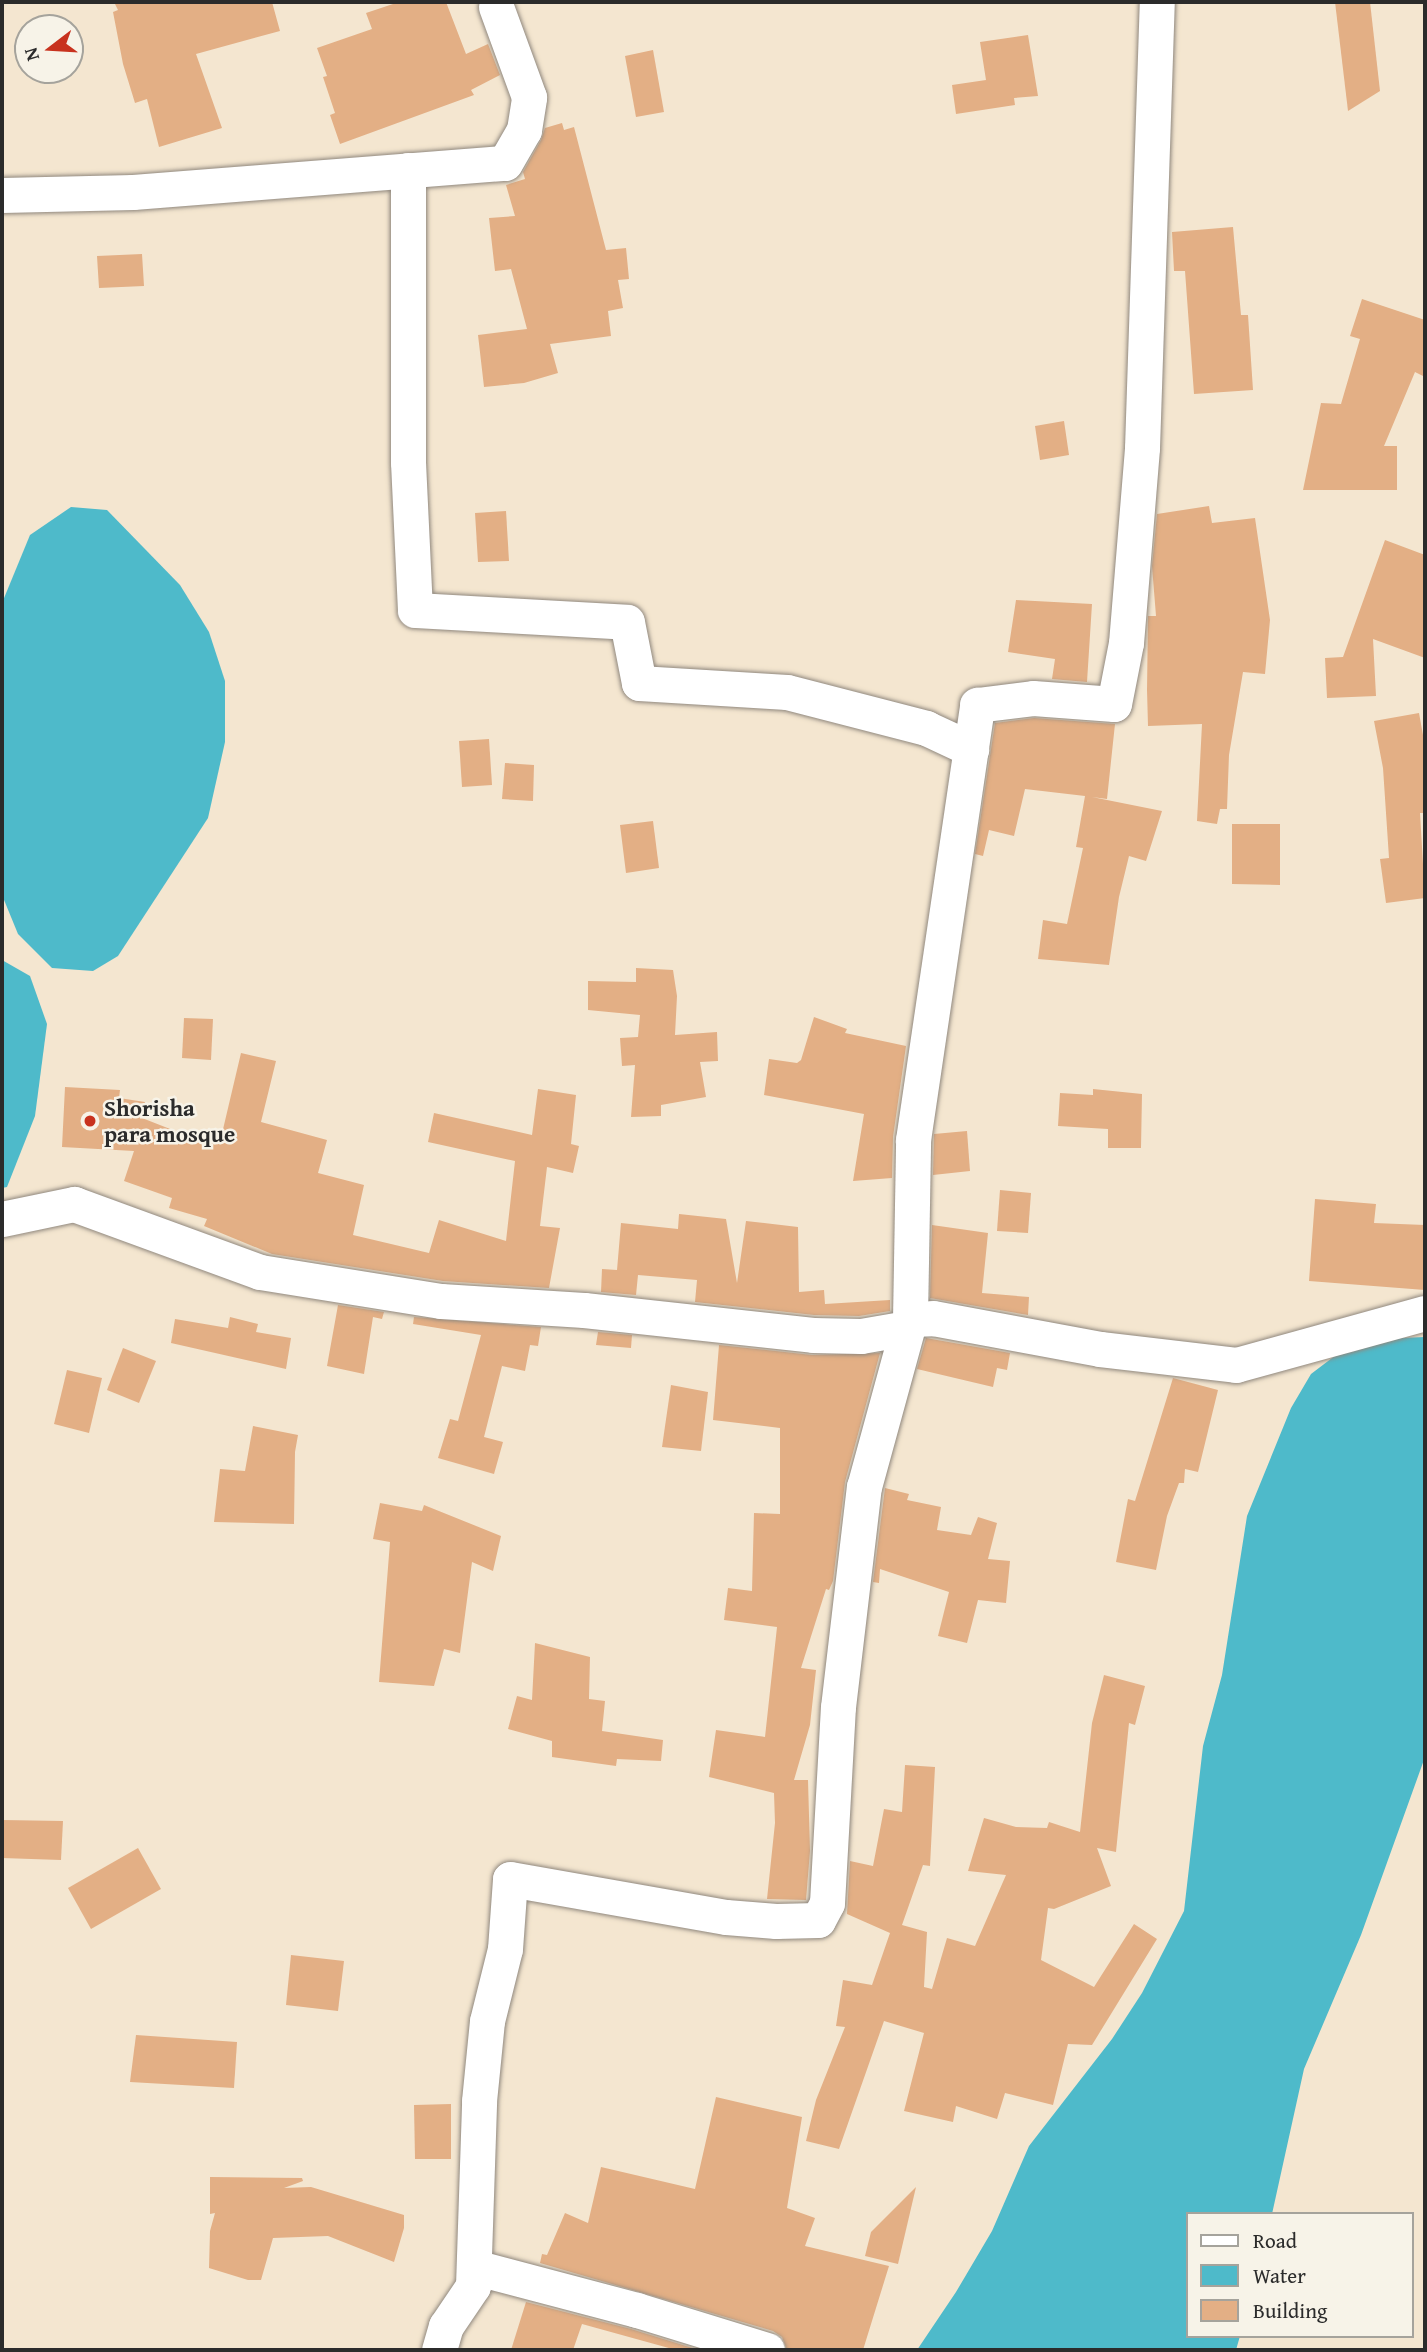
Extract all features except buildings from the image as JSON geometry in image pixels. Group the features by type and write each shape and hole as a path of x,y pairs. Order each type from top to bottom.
{"street":[{"path":"439,2350 446,2326 473,2286 479,2101 487,2021 505,1949 510,1879 726,1917 776,1921 818,1920 827,1903 838,1707 850,1588 864,1487 908,1323 913,1140 977,705 1033,698 1114,704 1126,643 1142,448 1157,2"},
{"path":"2,195 133,192 505,163 524,130 529,97 500,4"},
{"path":"408,170 408,462 415,610 627,622 639,683 787,692 926,728 971,749"},
{"path":"2,1219 74,1204 260,1272 441,1301 584,1310 813,1335 861,1336 933,1318 1100,1349 1236,1365 1425,1313"},
{"path":"474,2267 625,2307 766,2350"}],"water":[{"path":"71,507 107,510 180,585 209,632 225,681 225,742 208,818 118,956 93,971 52,968 18,934 2,895 2,603 30,535"},
{"path":"2,960 30,976 47,1024 35,1116 7,1187 2,1188"},
{"path":"1425,1337 1425,1757 1361,1935 1304,2069 1272,2212 1186,2212 1186,2338 1239,2338 1236,2350 917,2350 992,2231 1029,2146 1112,2039 1142,1993 1184,1911 1203,1746 1222,1675 1247,1516 1291,1408 1311,1374 1336,1355 1375,1339"}],"place":[{"name":"Shorisha para mosque","path":"90,1121"}]}
